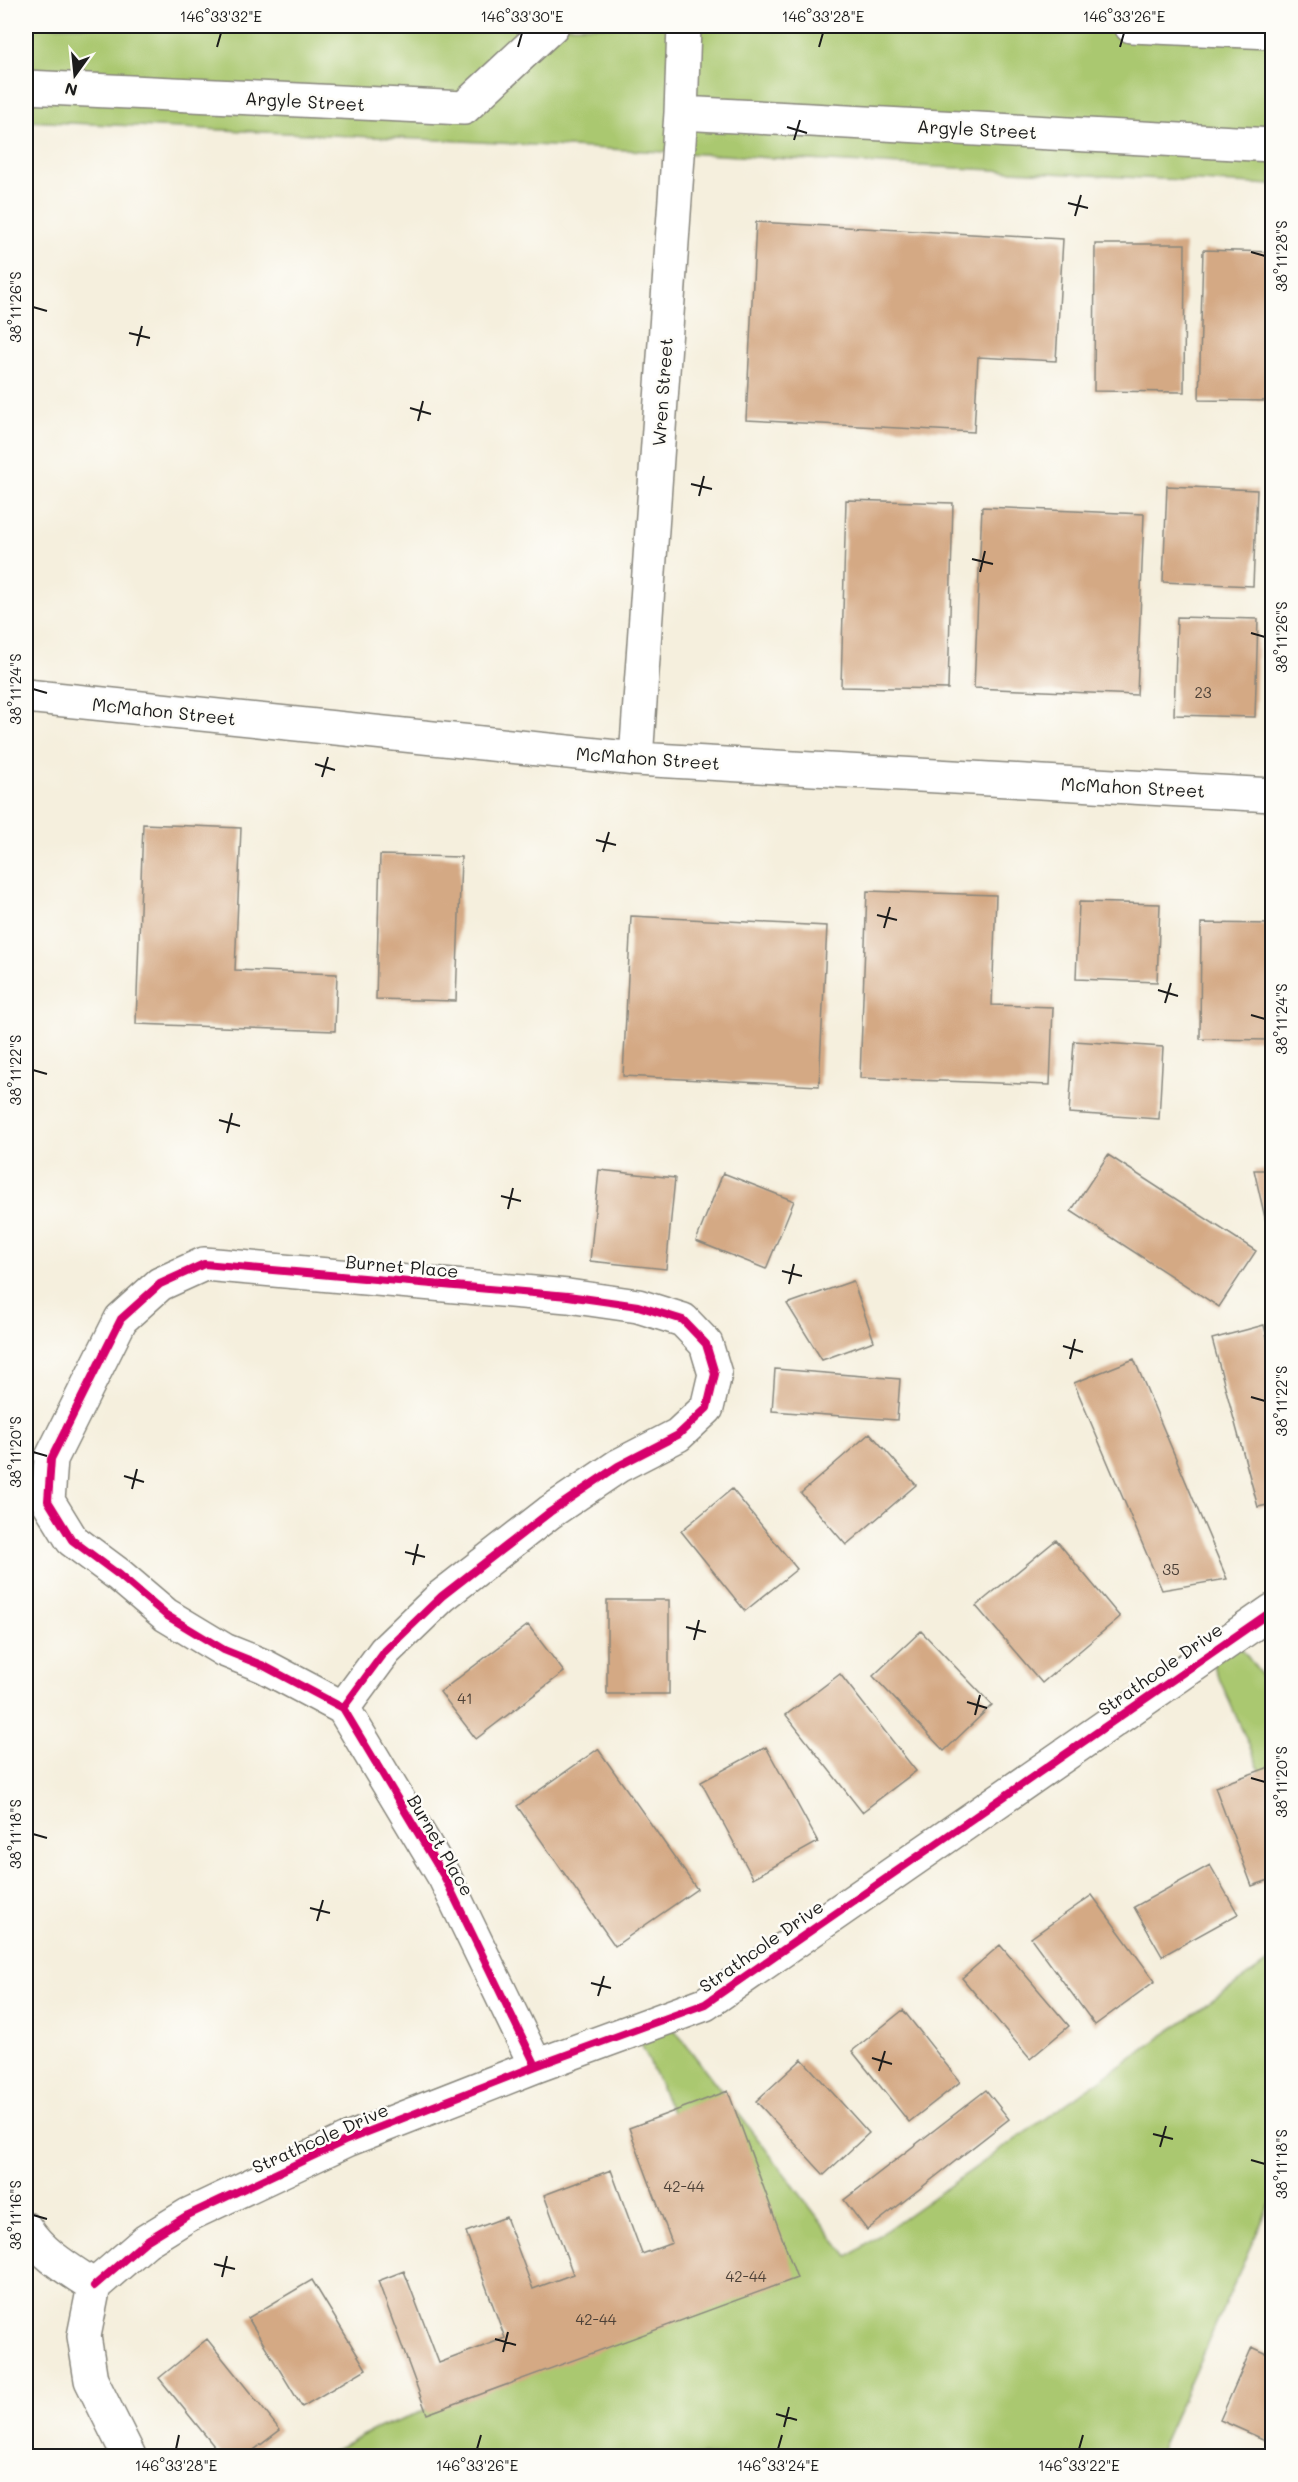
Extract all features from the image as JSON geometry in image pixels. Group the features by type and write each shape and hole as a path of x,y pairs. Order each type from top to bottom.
{"main road":[{"name":"Argyle Street","path":"26,87 464,108 552,26"},
{"name":"Wren Street","path":"636,759 681,113 684,26"},
{"path":"1131,26 1226,28 1272,32"},
{"name":"Argyle Street","path":"681,113 1272,145"},
{"name":"McMahon Street","path":"26,696 636,759 1272,795"},
{"name":"Burnet Place","path":"342,1708 386,1651 442,1596 550,1512 618,1466 678,1435 706,1408 715,1374 706,1344 683,1320 638,1306 568,1296 204,1264 160,1284 121,1319 51,1459 48,1501 72,1540 119,1575 166,1615 224,1650 264,1666 342,1708 445,1878 536,2066"},
{"name":"Strathcole Drive","path":"94,2286 146,2241 188,2215 347,2140 536,2066 705,2004 1272,1611"},
{"path":"26,2229 31,2237 58,2262 94,2286 84,2336 92,2380 129,2457"}],"green space":[{"path":"26,26 1272,26 1272,185 461,141 26,121"},
{"path":"1237,1642 1272,1690 1272,1797 1211,1660"},
{"path":"1272,1959 1272,2199 1157,2456 322,2456 380,2427 753,2292 639,2039 671,2025 848,2257"}],"building":[{"path":"756,222 1063,239 1056,361 978,357 974,432 746,420"},
{"path":"1095,244 1185,244 1184,392 1094,391"},
{"path":"1203,250 1272,252 1272,401 1199,400"},
{"path":"1167,486 1257,490 1253,586 1163,582"},
{"path":"846,500 953,503 948,689 841,687"},
{"path":"982,507 1144,514 1137,695 974,688"},
{"path":"1177,617 1258,619 1255,717 1174,715"},
{"path":"143,824 241,828 235,970 337,974 335,1031 136,1024"},
{"path":"380,855 461,857 456,1001 376,999"},
{"path":"867,891 996,895 992,1005 1053,1007 1050,1085 860,1078"},
{"path":"1079,902 1160,904 1157,982 1076,979"},
{"path":"631,916 827,926 819,1086 623,1076"},
{"path":"1201,923 1272,924 1272,1040 1200,1039"},
{"path":"1074,1041 1163,1047 1159,1119 1069,1113"},
{"path":"1108,1155 1256,1251 1219,1307 1071,1211"},
{"path":"599,1170 675,1178 666,1269 590,1261"},
{"path":"1254,1170 1272,1170 1272,1248"},
{"path":"723,1173 794,1201 766,1269 696,1241"},
{"path":"853,1281 874,1341 822,1360 787,1304"},
{"path":"1264,1325 1272,1357 1272,1504 1258,1507 1212,1339"},
{"path":"1134,1359 1227,1579 1162,1590 1074,1383"},
{"path":"775,1369 900,1379 897,1420 772,1411"},
{"path":"870,1433 916,1485 846,1545 801,1493"},
{"path":"732,1489 797,1569 745,1611 681,1531"},
{"path":"1056,1540 1120,1617 1042,1683 976,1606"},
{"path":"607,1600 669,1600 669,1694 607,1694"},
{"path":"528,1625 564,1672 476,1739 440,1692"},
{"path":"921,1631 992,1705 944,1751 873,1676"},
{"path":"840,1674 916,1771 862,1812 786,1715"},
{"path":"766,1747 818,1842 753,1878 701,1782"},
{"path":"598,1749 697,1889 615,1946 517,1806"},
{"path":"1272,1766 1272,1879 1252,1886 1215,1787"},
{"path":"1210,1865 1238,1914 1162,1956 1134,1907"},
{"path":"1092,1895 1155,1981 1095,2025 1031,1938"},
{"path":"1000,1945 1069,2026 1030,2059 962,1978"},
{"path":"903,2010 960,2082 909,2122 852,2051"},
{"path":"802,2059 869,2133 824,2175 756,2101"},
{"path":"986,2090 1009,2119 867,2230 844,2200"},
{"path":"728,2091 797,2278 427,2414 378,2281 404,2271 439,2363 505,2338 466,2232 506,2217 533,2289 573,2274 544,2195 611,2170 642,2254 672,2243 629,2128"},
{"path":"312,2280 366,2369 302,2407 248,2318"},
{"path":"207,2339 280,2430 246,2456 222,2456 159,2378"},
{"path":"1252,2347 1272,2356 1272,2443 1220,2420"}],"cycle path":[{"path":"343,1708 385,1651 442,1596 550,1512 618,1466 678,1435 707,1408 715,1374 706,1344 683,1320 638,1306 568,1296 204,1264 160,1284 121,1319 51,1459 48,1501 72,1540 119,1575 166,1615 224,1650 264,1666 343,1708 445,1878 536,2066"},
{"path":"94,2286 146,2241 188,2215 347,2140 536,2066 705,2004 1272,1611"}]}
